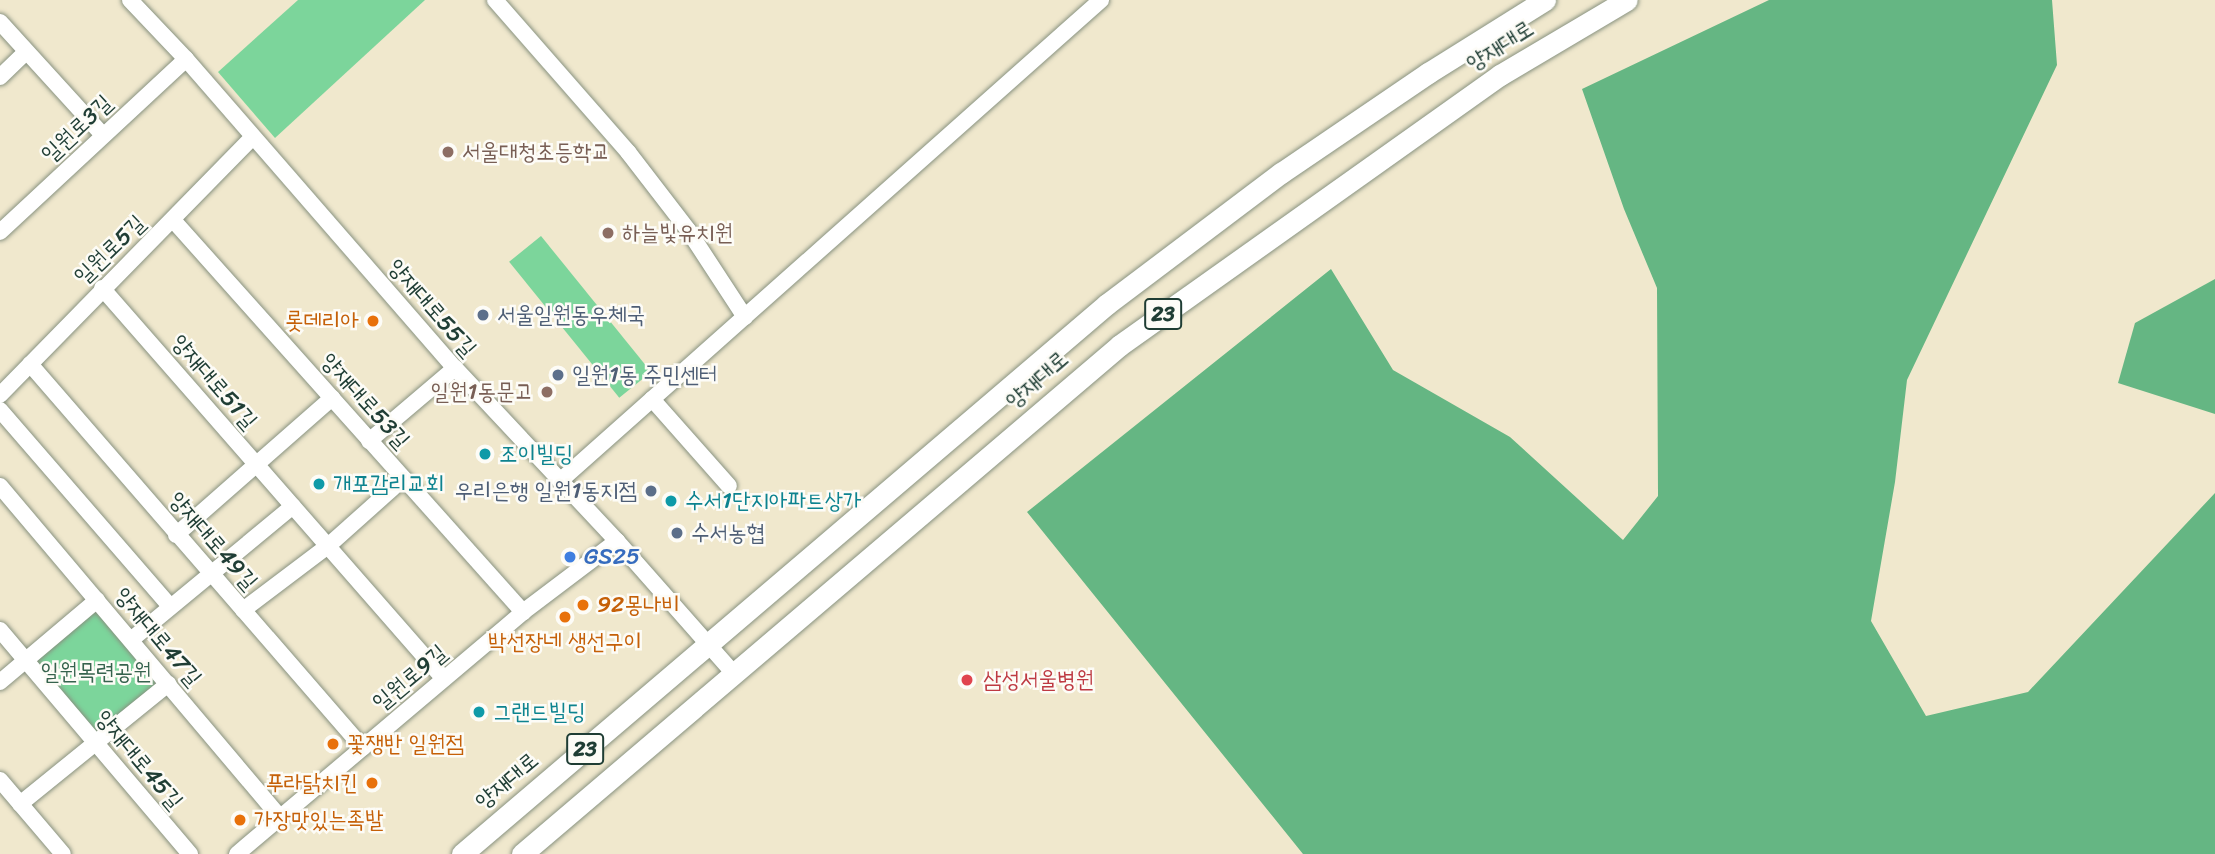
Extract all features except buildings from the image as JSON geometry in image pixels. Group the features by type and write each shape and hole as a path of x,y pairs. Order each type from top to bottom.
{"main road":[{"name":"양재대로","path":"462,854 710,646 1107,304 1281,173 1428,73 1545,0"},
{"name":"양재대로","path":"522,854 1120,345 1500,75 1627,0"}],"street":[{"name":"양재대로55길","path":"130,0 186,59 455,368 617,541 735,674"},
{"path":"495,0 628,152 688,230 745,317"},
{"path":"560,481 1101,0"},
{"path":"0,22 103,135"},
{"path":"0,76 26,52"},
{"name":"일원로3길","path":"0,232 186,59"},
{"name":"일원로5길","path":"0,395 252,138"},
{"name":"양재대로53길","path":"173,220 523,612"},
{"name":"양재대로51길","path":"102,288 444,679"},
{"name":"양재대로49길","path":"30,364 363,748"},
{"path":"369,440 455,368"},
{"path":"176,535 332,398"},
{"path":"652,399 729,485"},
{"path":"0,410 170,606"},
{"path":"243,610 328,547 403,479"},
{"name":"양재대로47길","path":"0,486 280,817"},
{"path":"131,640 293,506"},
{"name":"일원로9길","path":"237,854 523,612 617,541"},
{"path":"0,682 97,600"},
{"name":"양재대로45길","path":"0,630 190,854"},
{"path":"20,804 168,684"},
{"path":"0,780 63,854"}],"green space":[{"path":"298,0 425,0 275,138 218,72"},
{"path":"1769,0 2052,0 2057,65 1907,380 1895,482 1871,621 1926,716 2028,692 2215,493 2215,854 1303,854 1027,512 1331,269 1393,370 1510,437 1623,540 1658,496 1657,288 1624,209 1582,89"},
{"path":"541,236 651,372 619,398 509,262"},
{"path":"2215,279 2215,414 2118,383 2135,323"},
{"name":"일원목련공원","path":"97,605 163,683 96,739 30,661"}],"place":[{"name":"서울대청초등학교","path":"448,152"},
{"name":"하늘빛유치원","path":"608,233"},
{"name":"서울일원동우체국","path":"483,315"},
{"name":"롯데리아","path":"373,321"},
{"name":"일원1동 주민센터","path":"558,375"},
{"name":"일원1동문고","path":"547,392"},
{"name":"조이빌딩","path":"485,454"},
{"name":"개포감리교회","path":"319,484"},
{"name":"우리은행 일원1동지점","path":"651,491"},
{"name":"수서1단지아파트상가","path":"671,501"},
{"name":"수서농협","path":"677,533"},
{"name":"GS25","path":"570,557"},
{"name":"92몽나비","path":"583,605"},
{"name":"박선장네 생선구이","path":"565,617"},
{"name":"삼성서울병원","path":"967,680"},
{"name":"그랜드빌딩","path":"479,712"},
{"name":"꽃쟁반 일원점","path":"333,744"},
{"name":"푸라닭치킨","path":"372,783"},
{"name":"가장맛있는족발","path":"240,820"}]}
